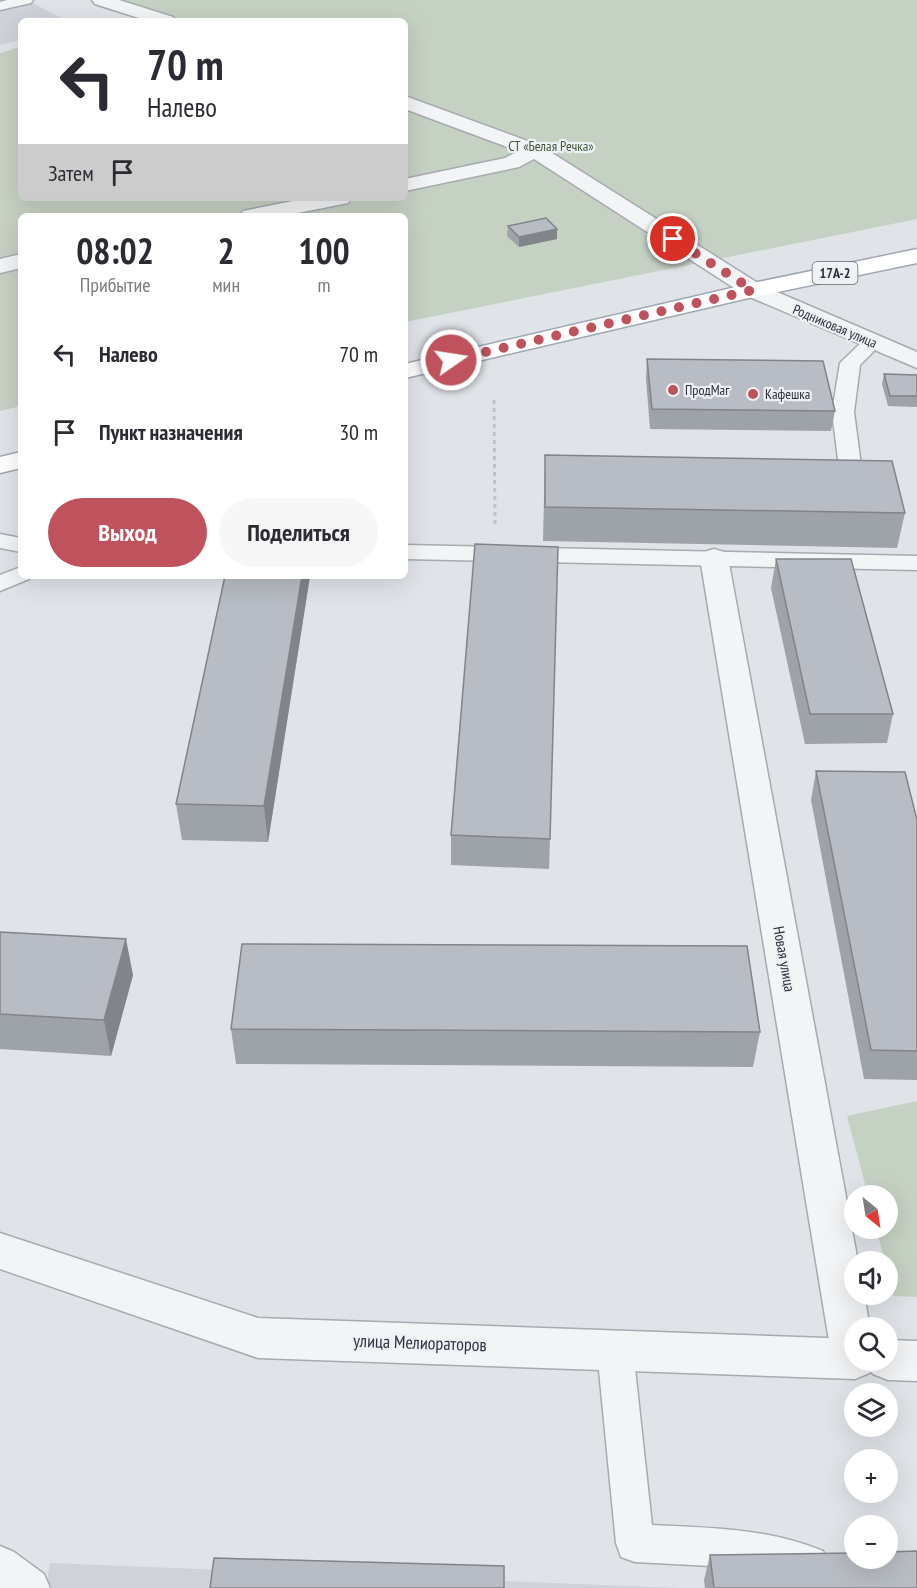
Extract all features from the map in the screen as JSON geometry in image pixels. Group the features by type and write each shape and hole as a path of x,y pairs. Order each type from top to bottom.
{"main road":[{"name":"17А-2","path":"408,370 753,290 917,256"},
{"path":"0,465 18,461"}],"street":[{"path":"101,0 158,18"},
{"name":"Родниковая улица","path":"408,103 534,150 753,290 917,361"},
{"path":"408,184 512,163 534,150"},
{"path":"266,213 325,201"},
{"path":"0,266 18,262"},
{"name":"Новая улица","path":"714,558 848,1317"},
{"name":"улица Мелиораторов","path":"0,1251 258,1338 844,1359"},
{"path":"898,1360 917,1361"}],"lane":[{"path":"0,6 26,0"},
{"path":"805,474 851,473 843,412 850,363 873,342"},
{"path":"0,541 18,544"},
{"path":"408,552 917,563"},
{"path":"0,584 18,575"},
{"path":"615,1350 635,1543 748,1549 810,1565"},
{"path":"0,1566 30,1588"}],"path":[{"path":"494,400 496,554"}],"shaded area":[{"path":"0,0 27,0 61,18 18,18 18,41 0,45"},
{"path":"50,1563 677,1588 46,1588"}],"green space":[{"name":"СТ «Белая Речка»","path":"122,0 917,0 917,219 408,321 408,213 18,213 18,407 0,411 0,53 18,48 18,201 408,201 408,18 132,18 150,13"},
{"path":"917,1101 917,1297 898,1296 898,1251 882,1251 879,1239 898,1239 898,1185 865,1185 847,1116"}],"building":[{"path":"546,218 557,229 519,237 508,226"},
{"path":"647,359 823,361 835,411 652,409"},
{"path":"884,374 917,375 917,396 890,396"},
{"path":"545,455 892,461 905,513 545,507"},
{"path":"475,544 558,547 550,839 451,835"},
{"path":"776,559 851,559 893,714 810,714"},
{"path":"224,579 302,579 264,806 176,804"},
{"path":"816,771 905,772 917,820 917,1051 871,1050"},
{"path":"0,932 126,939 104,1020 0,1014"},
{"path":"242,944 747,946 760,1032 231,1029"},
{"path":"917,1551 917,1588 714,1588 710,1555 844,1553 844,1569 898,1569 898,1552"},
{"path":"214,1558 504,1566 504,1588 210,1588"}],"place":[{"name":"ПродМаг","path":"673,390"},
{"name":"Кафешка","path":"753,394"}],"route":[{"path":"451,360 753,290 673,239"}]}
